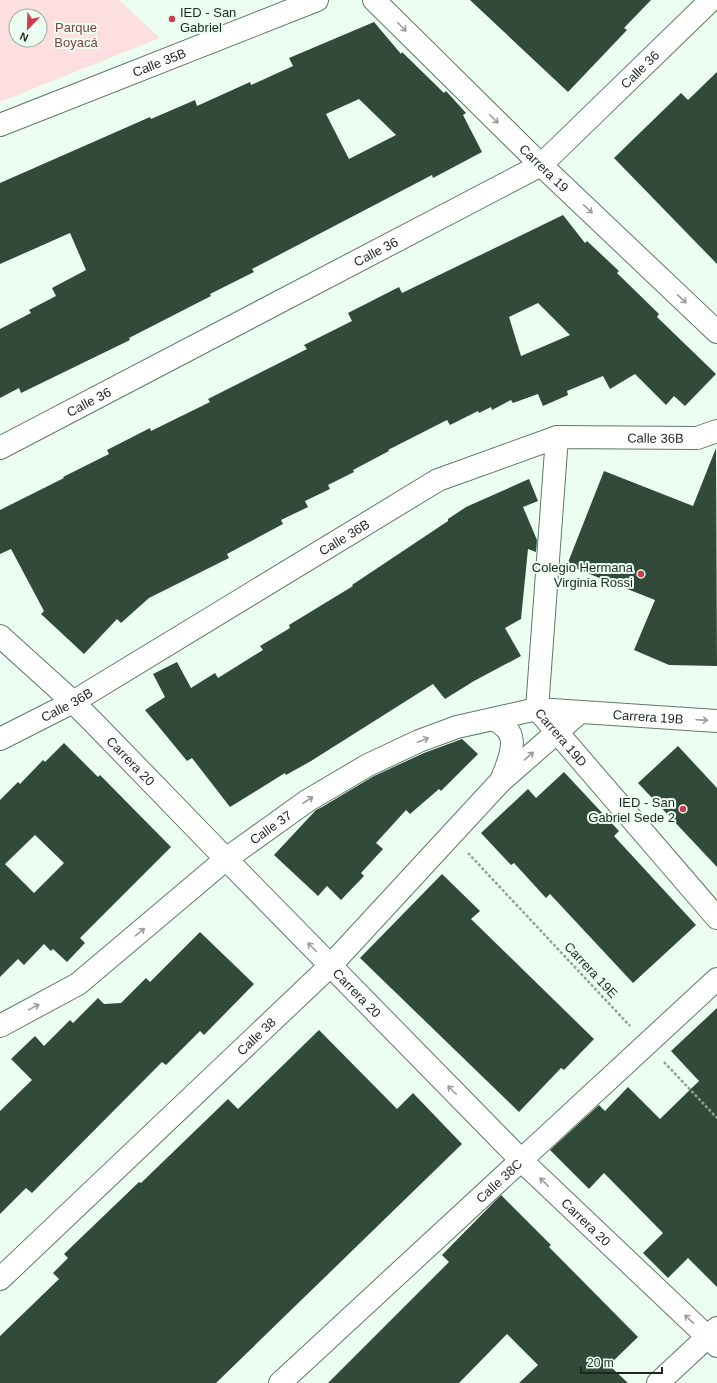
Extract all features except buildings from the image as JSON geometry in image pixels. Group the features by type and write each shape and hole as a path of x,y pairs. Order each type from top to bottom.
{"street":[{"name":"Calle 35B","path":"0,125 317,0"},
{"name":"Carrera 19","path":"374,0 541,166 717,332"},
{"name":"Calle 36","path":"0,448 541,166 711,0"},
{"name":"Calle 36B","path":"0,739 73,702 438,480 557,437 696,438 717,431"},
{"name":"Carrera 19D","path":"557,437 537,709 717,918"},
{"name":"Carrera 20","path":"0,636 73,702 522,1161 714,1337"},
{"name":"Calle 37","path":"0,1026 78,984 226,860 307,800 368,765 425,739 457,727 537,709 580,712"},
{"name":"Carrera 19B","path":"580,712 717,721"},
{"name":"Calle 38","path":"0,1279 330,966 500,782 580,712"},
{"name":"Calle 38","path":"494,719 504,726 511,735 509,760 500,782"},
{"name":"Calle 38C","path":"280,1383 522,1161 717,979"},
{"path":"658,1383 714,1337"}],"path":[{"name":"Carrera 19E","path":"451,835 717,1118"}],"green space":[{"name":"Parque Boyacá","path":"0,0 119,0 160,38 0,102"}],"place":[{"name":"IED - San Gabriel","path":"172,19"},
{"name":"Colegio Hermana Virginia Rossi","path":"641,574"},
{"name":"IED - San Gabriel Sede 2","path":"683,809"}]}
